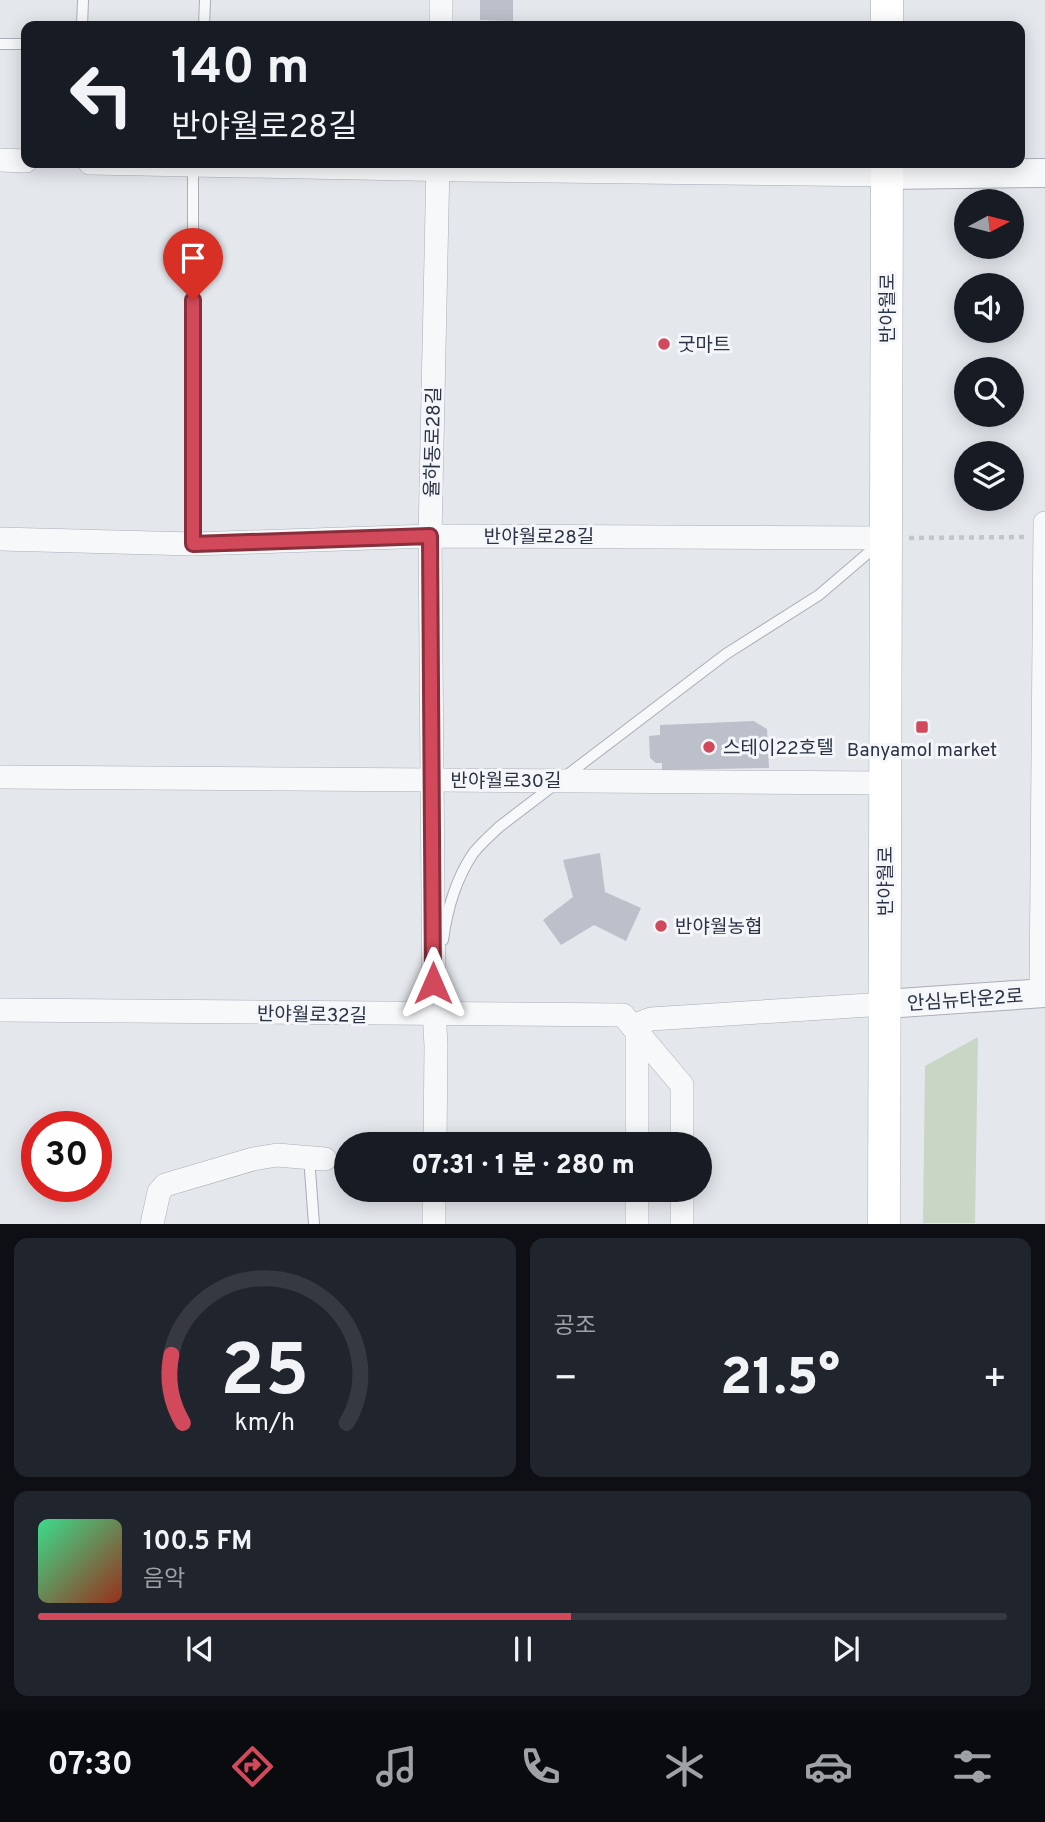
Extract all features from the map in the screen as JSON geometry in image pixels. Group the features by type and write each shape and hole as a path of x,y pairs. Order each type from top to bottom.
{"main road":[{"path":"887,0 887,21"},
{"name":"반야월로","path":"884,1223 887,169"}],"street":[{"path":"441,0 441,21"},
{"path":"0,160 21,161"},
{"name":"율하동로28길","path":"435,1132 430,536 438,168"},
{"path":"737,168 1045,173"},
{"path":"1043,993 1045,523"},
{"name":"반야월로28길","path":"0,539 193,544 430,536 886,538"},
{"name":"반야월로30길","path":"0,777 886,783"},
{"name":"안심뉴타운2로","path":"885,1004 1043,993"},
{"name":"반야월로32길","path":"0,1010 434,1012 631,1024 651,1018 885,1004"},
{"path":"631,1024 636,1132"},
{"path":"631,1024 682,1085 682,1132"},
{"path":"152,1223 159,1192 165,1185 277,1155 317,1158"},
{"path":"433,1223 434,1202"},
{"path":"637,1202 637,1223"},
{"path":"682,1202 682,1223"}],"lane":[{"path":"82,21 83,0"},
{"path":"204,21 205,3"},
{"path":"0,44 21,44"},
{"path":"193,168 193,544"},
{"path":"561,781 726,654 819,595 886,538"},
{"name":"율하동로28길","path":"434,1012 448,908 472,854 499,827 561,781"},
{"path":"314,1223 317,1158"}],"path":[{"path":"886,538 1045,537"}],"green space":[{"path":"978,1037 975,1223 923,1223 925,1066"}],"building":[{"path":"480,0 513,0 513,21 480,20"},
{"name":"스테이22호텔","path":"754,721 767,729 769,768 662,770 662,763 656,763 650,758 649,736 660,735 660,725"},
{"path":"600,853 605,892 641,908 626,941 594,925 561,945 543,920 573,897 563,860"}],"place":[{"name":"굿마트","path":"664,344"},
{"name":"Banyamol market","path":"922,727"},
{"name":"스테이22호텔","path":"709,747"},
{"name":"반야월농협","path":"661,926"}],"route":[{"path":"193,300 193,544 430,536 433,983"}]}
